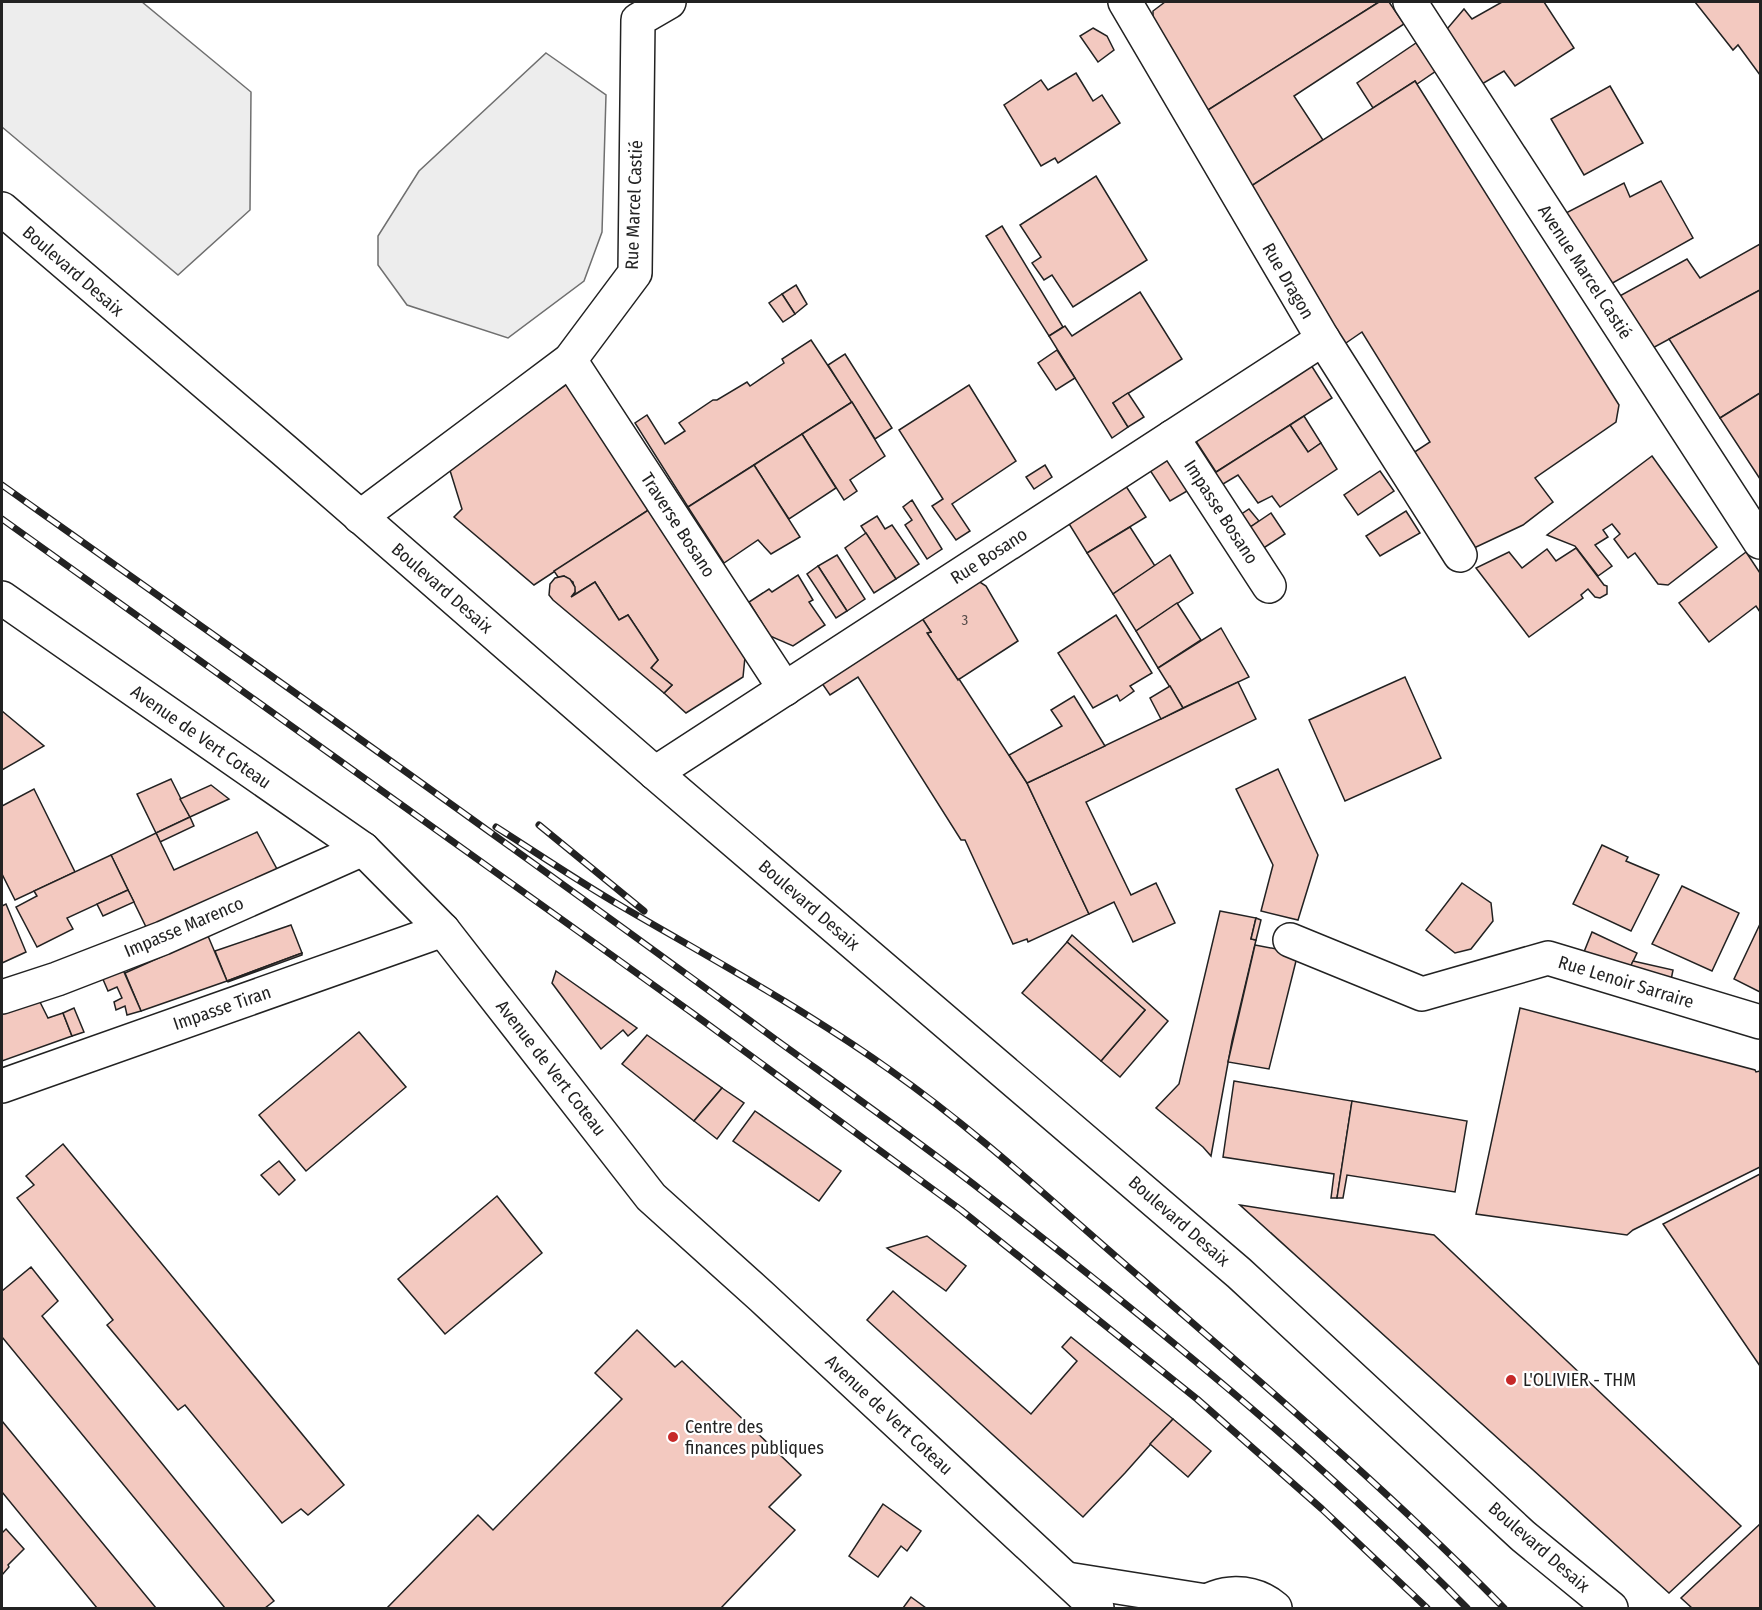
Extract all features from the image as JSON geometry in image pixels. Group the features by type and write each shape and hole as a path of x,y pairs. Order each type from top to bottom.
{"street":[{"name":"Rue Marcel Castié","path":"360,517 570,360 635,273 638,20 669,2"},
{"name":"Rue Dragon","path":"1125,2 1323,339 1460,555"},
{"name":"Avenue Marcel Castié","path":"1413,3 1761,542"},
{"name":"Boulevard Desaix","path":"2,209 1239,1273 1523,1536 1611,1608"},
{"name":"Rue Bosano","path":"655,773 1323,339"},
{"name":"Traverse Bosano","path":"570,360 785,689"},
{"name":"Impasse Bosano","path":"1172,437 1269,586"},
{"name":"Avenue de Vert Coteau","path":"2,598 363,849 443,930 651,1197 1097,1608"},
{"name":"Impasse Marenco","path":"2,997 57,979 163,938 363,849"},
{"name":"Impasse Tiran","path":"2,1086 443,930"},
{"name":"Rue Lenoir Sarraire","path":"1290,940 1422,994 1548,958 1761,1022"},
{"path":"1067,1580 1201,1605 1226,1593 1247,1594 1268,1602 1275,1608"}],"shaded area":[{"path":"2,2 142,2 251,92 250,210 178,275 2,127"},
{"path":"546,53 606,95 602,232 584,281 508,338 407,305 378,265 378,236 419,171"}],"building":[{"path":"1165,2 1379,2 1200,115 1153,35 1153,11"},
{"path":"1379,2 1389,2 1404,24 1294,96 1323,140 1245,190 1200,115"},
{"path":"1502,2 1544,2 1574,48 1515,86 1504,71 1482,84 1447,29 1464,9 1472,19"},
{"path":"1695,2 1760,2 1760,75 1738,45 1733,50"},
{"path":"1093,28 1107,36 1114,50 1098,62 1080,36"},
{"path":"1416,43 1436,71 1417,84 1415,81 1373,108 1357,83"},
{"path":"1076,73 1093,101 1102,95 1120,123 1058,163 1055,158 1041,166 1004,105 1041,80 1048,90"},
{"path":"1415,81 1619,405 1616,422 1535,478 1553,502 1523,525 1474,548 1413,453 1430,442 1362,332 1343,345 1245,190"},
{"path":"1610,86 1643,143 1584,175 1551,119"},
{"path":"1096,176 1147,260 1073,307 1052,275 1044,280 1032,263 1041,257 1020,225"},
{"path":"1661,181 1693,238 1609,285 1564,214 1624,183 1630,197"},
{"path":"1002,226 1063,327 1049,336 986,236"},
{"path":"1760,244 1760,290 1649,350 1616,298 1687,259 1700,278"},
{"path":"796,285 807,304 795,314 782,294"},
{"path":"1760,290 1760,393 1720,418 1669,339"},
{"path":"1140,292 1182,359 1113,403 1128,427 1112,438 1049,336 1065,326 1072,336"},
{"path":"782,294 795,314 783,322 769,303"},
{"path":"811,340 852,402 688,507 635,423 647,415 665,444 685,431 679,423 713,400 717,400 747,382 750,386 784,363 782,359"},
{"path":"1057,350 1075,378 1056,390 1038,363"},
{"path":"845,354 892,428 875,439 828,365"},
{"path":"1311,365 1332,398 1216,472 1190,432"},
{"path":"569,383 650,509 534,585 454,517 462,509 448,464"},
{"path":"969,385 1016,461 952,504 970,531 956,540 932,506 943,499 899,430"},
{"path":"1128,393 1144,417 1128,427 1113,403"},
{"path":"1760,393 1760,479 1720,418"},
{"path":"852,402 885,456 850,480 857,491 844,500 802,434"},
{"path":"1304,416 1321,443 1308,452 1290,425"},
{"path":"1290,425 1308,452 1321,443 1337,469 1280,507 1272,496 1258,503 1238,475 1218,487 1210,476"},
{"path":"802,434 836,488 789,519 754,465"},
{"path":"1171,452 1194,487 1170,501 1144,461"},
{"path":"1652,456 1717,547 1668,585 1658,584 1635,553 1628,558 1614,539 1620,534 1612,524 1603,530 1608,537 1595,545 1612,566 1598,576 1575,546 1547,535"},
{"path":"754,465 800,537 771,554 758,540 724,563 688,507"},
{"path":"1045,465 1052,477 1034,489 1026,477"},
{"path":"1380,471 1394,491 1358,515 1344,495"},
{"path":"1120,477 1146,517 1087,553 1063,514"},
{"path":"912,500 942,549 927,559 905,525 912,520 903,507"},
{"path":"650,509 745,657 743,677 686,713 664,693 672,685 651,668 658,660 628,615 619,620 595,582 571,597 575,592 573,582 564,576 558,577 554,571"},
{"path":"1249,509 1259,521 1246,530 1237,517"},
{"path":"1406,511 1420,533 1380,556 1366,536"},
{"path":"1271,513 1285,534 1259,551 1246,530"},
{"path":"877,516 885,529 892,525 919,564 896,579 861,526"},
{"path":"1130,527 1155,566 1113,594 1087,553"},
{"path":"866,533 896,579 874,593 845,548"},
{"path":"1576,548 1607,586 1607,594 1600,598 1595,597 1588,589 1581,595 1583,598 1529,637 1476,568 1509,552 1522,568 1547,549 1556,561"},
{"path":"1746,552 1760,573 1760,612 1756,606 1709,642 1679,603"},
{"path":"837,555 865,599 847,611 818,566"},
{"path":"1170,555 1193,593 1136,631 1113,594"},
{"path":"818,566 847,611 836,618 807,574"},
{"path":"798,575 813,600 809,602 825,625 793,646 770,636 749,602 769,589 772,592"},
{"path":"969,575 986,586 1018,641 958,680 927,633 931,632 916,609"},
{"path":"564,576 570,579 575,587 575,592 571,597 595,582 619,620 628,615 658,660 651,668 672,685 664,693 553,600 549,595 550,584 555,578"},
{"path":"1177,603 1201,640 1158,668 1136,631"},
{"path":"916,609 931,632 927,633 1027,783 1089,914 1028,942 1027,939 1013,944 965,840 961,840 858,677 830,695 815,673"},
{"path":"1116,615 1152,673 1130,686 1134,691 1120,701 1117,695 1093,708 1058,653"},
{"path":"1221,628 1249,677 1183,708 1158,668"},
{"path":"1405,677 1441,758 1345,801 1309,720"},
{"path":"1238,682 1256,719 1086,802 1131,895 1156,883 1175,923 1133,942 1114,902 1089,914 1027,783"},
{"path":"1170,686 1183,708 1161,719 1150,698"},
{"path":"1074,696 1105,746 1027,783 1009,755 1062,726 1051,710"},
{"path":"2,711 44,746 2,770"},
{"path":"1278,769 1318,855 1298,920 1261,911 1273,865 1236,789"},
{"path":"171,779 190,817 156,833 137,794"},
{"path":"211,785 229,799 190,817 180,799"},
{"path":"34,789 75,872 15,900 2,874 2,806"},
{"path":"190,817 194,826 160,842 156,833"},
{"path":"257,832 278,871 148,931 111,855 156,833 174,870"},
{"path":"1602,845 1628,857 1626,861 1659,875 1631,931 1573,904"},
{"path":"111,855 128,890 67,918 73,929 37,947 16,907 37,896 34,891"},
{"path":"1462,883 1491,903 1493,921 1471,949 1455,953 1426,930"},
{"path":"1682,886 1739,913 1712,971 1652,944"},
{"path":"128,890 134,902 103,916 97,904"},
{"path":"6,904 26,952 2,963 2,906"},
{"path":"1220,911 1256,918 1251,939 1256,940 1232,1041 1211,1156 1156,1108 1179,1084"},
{"path":"1256,918 1261,920 1256,940 1251,939"},
{"path":"1760,924 1760,992 1734,979"},
{"path":"291,925 302,953 227,981 215,951"},
{"path":"1592,932 1637,953 1627,974 1584,952"},
{"path":"1072,935 1168,1021 1120,1077 1101,1061 1145,1010 1067,942"},
{"path":"208,936 227,981 141,1011 125,973"},
{"path":"1067,942 1145,1010 1101,1061 1022,993"},
{"path":"1255,945 1298,953 1269,1069 1228,1062"},
{"path":"302,953 302,955 227,981"},
{"path":"1633,961 1673,970 1670,985 1627,974"},
{"path":"120,963 141,1011 127,1015 125,1006 116,1010 114,1002 122,998 117,987 108,991 99,970"},
{"path":"556,971 637,1028 628,1036 623,1030 601,1049 552,983"},
{"path":"36,994 48,1018 63,1013 72,1036 2,1061 2,1006"},
{"path":"74,1008 84,1032 72,1036 63,1013"},
{"path":"1520,1008 1756,1072 1760,1071 1760,1167 1627,1235 1476,1214"},
{"path":"359,1032 406,1087 306,1171 259,1115"},
{"path":"647,1035 722,1088 694,1121 622,1064"},
{"path":"1234,1081 1352,1101 1337,1198 1331,1198 1334,1174 1223,1157"},
{"path":"722,1088 744,1103 717,1139 694,1121"},
{"path":"1352,1101 1467,1121 1455,1192 1347,1175 1343,1198 1337,1198"},
{"path":"755,1111 841,1171 819,1201 733,1141"},
{"path":"63,1144 344,1485 308,1515 301,1509 282,1523 185,1405 178,1410 107,1325 113,1320 17,1198 34,1185 26,1176"},
{"path":"279,1161 295,1180 279,1195 261,1175"},
{"path":"1760,1174 1760,1366 1663,1224"},
{"path":"497,1196 542,1253 445,1334 398,1279"},
{"name":"L'OLIVIER - THM","path":"1240,1205 1434,1235 1741,1526 1669,1593"},
{"path":"927,1236 966,1266 946,1291 887,1248"},
{"path":"31,1267 58,1301 42,1316 274,1601 265,1608 225,1608 2,1337 2,1291"},
{"path":"893,1291 1031,1414 1077,1361 1062,1347 1071,1337 1173,1419 1083,1517 867,1320"},
{"name":"Centre des finances publiques","path":"637,1330 675,1367 682,1361 801,1475 769,1507 795,1530 721,1608 387,1608 478,1515 493,1530 622,1399 595,1373"},
{"path":"1173,1419 1211,1451 1188,1477 1150,1444"},
{"path":"2,1421 156,1608 97,1608 2,1492"},
{"path":"883,1504 921,1531 907,1551 901,1546 878,1577 849,1556"},
{"path":"1760,1524 1760,1608 1692,1608 1681,1598"},
{"path":"6,1529 24,1549 8,1565 9,1567 2,1575 2,1533"},
{"path":"911,1597 926,1608 903,1608"}],"railway":[{"path":"2,485 489,831 981,1190 1107,1289 1292,1443 1352,1497 1467,1608"},
{"path":"2,519 691,1012 961,1210 1197,1399 1322,1509 1427,1608"},
{"path":"539,825 644,911"},
{"path":"496,827 605,896 824,1026 890,1070 956,1119 1326,1440 1417,1523 1504,1608"}],"place":[{"name":"L'OLIVIER - THM","path":"1511,1380"},
{"name":"Centre des finances publiques","path":"673,1437"}]}
